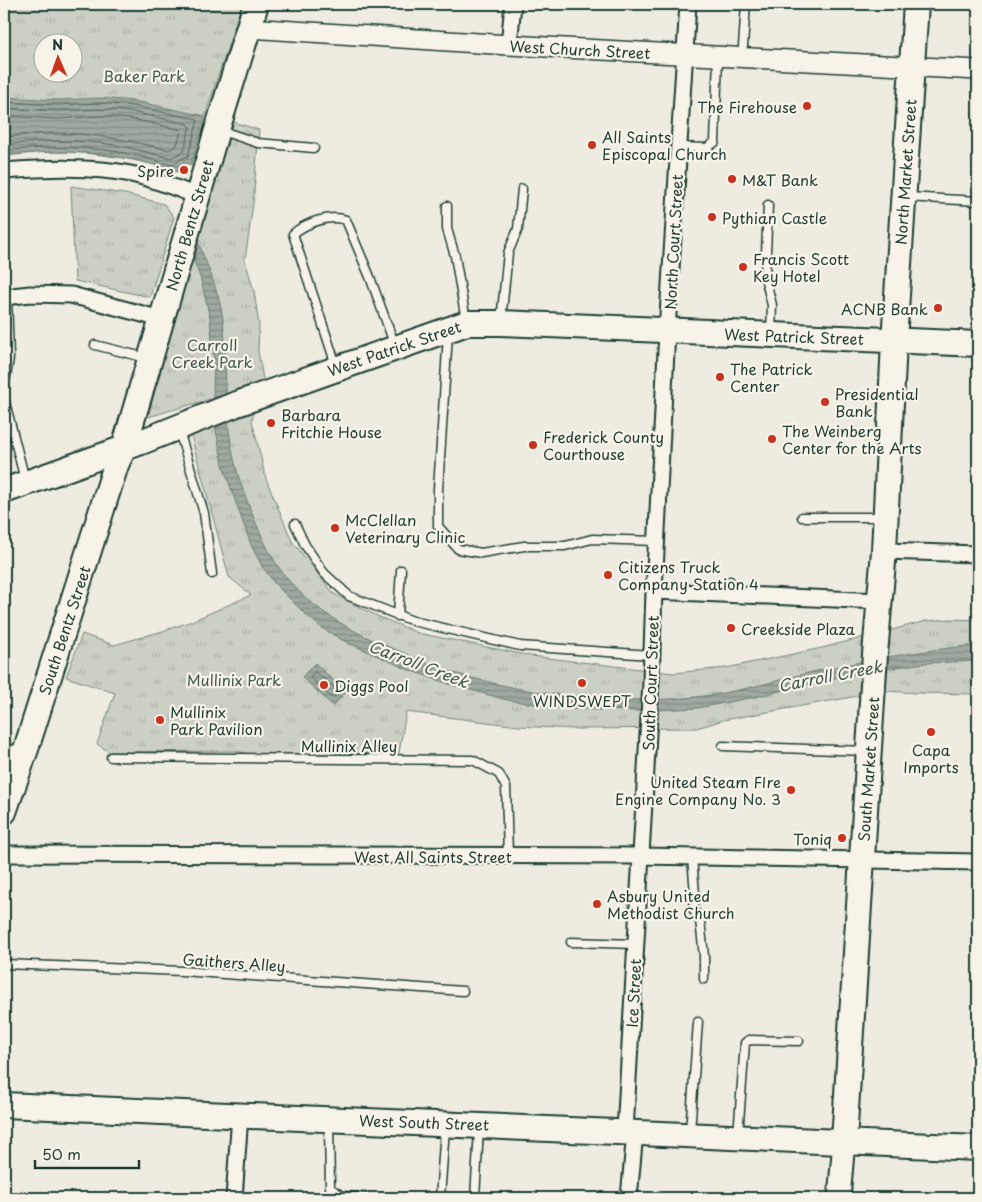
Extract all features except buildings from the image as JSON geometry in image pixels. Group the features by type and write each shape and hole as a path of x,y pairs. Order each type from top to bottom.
{"main road":[{"name":"North Bentz Street","path":"124,448 197,196 256,4"},
{"name":"North Market Street","path":"894,341 916,4"},
{"name":"West Patrick Street","path":"4,491 124,448 234,404 458,325 501,323 978,344"},
{"name":"South Market Street","path":"840,1198 874,664 884,551 894,341"},
{"name":"South Bentz Street","path":"4,812 26,749 113,475 124,448"},
{"name":"West South Street","path":"4,1105 630,1131 978,1148"}],"street":[{"path":"509,45 513,4"},
{"name":"North Court Street","path":"667,331 688,4"},
{"name":"West Church Street","path":"248,28 509,45 978,70"},
{"path":"4,171 83,169 130,174 197,196"},
{"path":"6,296 30,294 71,295 161,319"},
{"name":"South Court Street","path":"641,856 667,331"},
{"path":"884,551 978,554"},
{"path":"654,591 730,588 879,601"},
{"path":"4,757 26,749"},
{"name":"West All Saints Street","path":"4,854 641,856 978,862"},
{"name":"Ice Street","path":"629,1198 636,944 641,856"},
{"path":"234,1198 240,1115"}],"lane":[{"path":"743,46 746,4"},
{"path":"678,147 708,148 715,142 718,57"},
{"path":"217,130 258,143 314,148"},
{"path":"501,323 508,253 518,229 522,189"},
{"path":"904,197 978,201"},
{"path":"768,205 765,277 772,305 771,335"},
{"path":"447,206 447,229 455,256 458,325 438,489 438,526 458,549 482,553 519,546 565,546 592,539 656,541"},
{"path":"337,367 293,234 301,227 330,218 346,220 370,277 395,347"},
{"path":"4,389 9,358 6,296"},
{"path":"95,345 149,359"},
{"path":"4,398 26,484"},
{"path":"178,426 204,513 212,574"},
{"path":"802,517 885,517"},
{"path":"295,524 305,545 324,573 349,596 398,616 520,646 651,655"},
{"path":"398,616 401,570"},
{"path":"723,746 869,751"},
{"name":"Mullinix Alley","path":"111,757 473,760 499,774 506,787 508,856"},
{"path":"692,857 695,894 693,908 700,920 704,956 704,979"},
{"path":"571,942 636,944"},
{"name":"Gaithers Alley","path":"4,964 182,971 463,991"},
{"path":"690,1134 698,1022"},
{"path":"738,1136 745,1043 750,1040 799,1041"},
{"path":"329,1118 330,1188 342,1196 365,1198"},
{"path":"440,1198 445,1123"},
{"path":"475,1198 480,1125"}],"green space":[{"name":"Baker Park","path":"4,4 242,4 191,165 182,164 178,169 179,172 133,160 101,155 48,152 4,155"},
{"name":"Carroll Creek Park","path":"230,121 259,130 253,204 245,260 254,291 259,325 258,351 263,379 252,420 266,479 292,541 334,594 377,616 418,633 531,656 673,673 726,668 822,648 926,621 950,619 978,620 978,694 886,691 723,720 697,728 573,729 519,726 406,712 399,753 254,755 236,751 109,752 97,744 115,693 66,677 82,634 114,645 192,621 251,595 229,577 190,432 216,420 210,399 148,417 196,233"},
{"path":"71,186 125,194 164,204 174,217 150,297 75,281"}],"water":[{"path":"4,97 58,100 99,98 134,101 205,116 191,165 182,164 178,169 179,172 148,163 101,154 48,152 4,156"},
{"name":"Carroll Creek","path":"198,242 219,299 225,336 226,403 230,437 240,480 254,518 275,562 289,581 322,611 361,634 454,673 484,681 544,693 605,699 666,699 711,695 874,660 978,645 978,661 925,663 843,676 755,697 698,708 635,711 568,709 507,700 449,684 407,669 342,640 322,628 306,615 276,585 262,566 251,545 224,468 216,431 213,397 214,359 210,318 201,280 194,261"},
{"name":"Diggs Pool","path":"315,663 346,692 333,706 302,677"}],"place":[{"name":"The Firehouse","path":"807,106"},
{"name":"All Saints Episcopal Church","path":"592,145"},
{"name":"Spire","path":"184,170"},
{"name":"M&T Bank","path":"732,179"},
{"name":"Pythian Castle","path":"712,217"},
{"name":"Francis Scott Key Hotel","path":"743,267"},
{"name":"ACNB Bank","path":"938,308"},
{"name":"The Patrick Center","path":"720,377"},
{"name":"Presidential Bank","path":"825,402"},
{"name":"Barbara Fritchie House","path":"271,423"},
{"name":"The Weinberg Center for the Arts","path":"772,439"},
{"name":"Frederick County Courthouse","path":"533,445"},
{"name":"McClellan Veterinary Clinic","path":"335,528"},
{"name":"Citizens Truck Company Station 4","path":"608,575"},
{"name":"Creekside Plaza","path":"731,628"},
{"name":"WINDSWEPT","path":"582,683"},
{"name":"Diggs Pool","path":"324,685"},
{"name":"Mullinix Park Pavilion","path":"160,720"},
{"name":"Capa Imports","path":"931,732"},
{"name":"United Steam FIre Engine Company No. 3","path":"791,790"},
{"name":"Toniq","path":"842,838"},
{"name":"Asbury United Methodist Church","path":"597,904"}],"park label":[{"name":"Mullinix Park","path":"234,679"}]}
